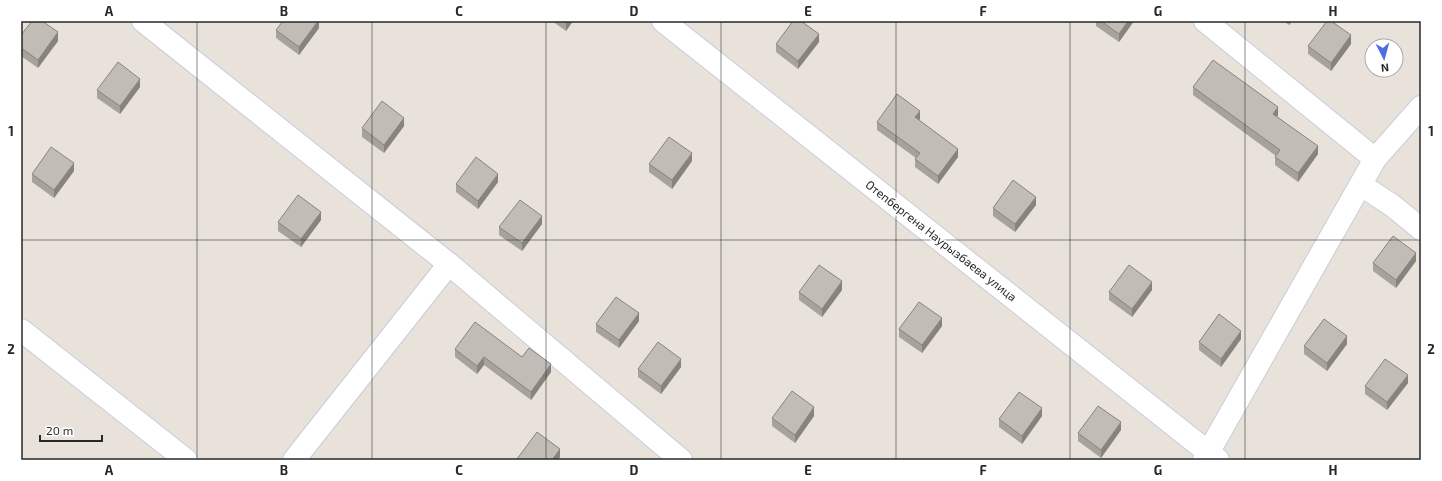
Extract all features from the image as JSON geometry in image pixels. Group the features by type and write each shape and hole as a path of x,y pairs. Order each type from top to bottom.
{"street":[{"path":"143,21 449,264 681,460"},
{"name":"Отепбергена Наурызбаева улица","path":"663,21 1210,457"},
{"path":"1205,21 1376,159"},
{"path":"1210,457 1376,159 1421,107"},
{"path":"1361,185 1393,206 1421,229"},
{"path":"294,460 449,264"},
{"path":"21,330 186,460"}],"building":[{"path":"32,21 42,21 58,32 38,60 21,48 21,35"},
{"path":"283,21 318,21 299,47 276,30"},
{"path":"793,21 801,21 819,34 798,61 776,44"},
{"path":"1101,21 1128,21 1119,34"},
{"path":"1327,21 1331,21 1351,35 1331,63 1308,46"},
{"path":"1213,60 1278,107 1273,114 1318,146 1298,173 1275,157 1280,150 1193,87"},
{"path":"118,62 140,79 120,106 97,90"},
{"path":"897,94 920,111 915,117 958,149 938,176 915,159 920,153 877,122"},
{"path":"382,101 404,118 384,145 362,128"},
{"path":"669,137 692,153 672,180 649,164"},
{"path":"51,147 74,163 54,190 32,174"},
{"path":"476,157 498,174 478,201 456,184"},
{"path":"1013,180 1036,197 1015,224 993,208"},
{"path":"298,195 321,212 301,239 278,222"},
{"path":"520,200 542,216 522,243 499,227"},
{"path":"1393,236 1416,253 1396,280 1373,263"},
{"path":"819,265 842,281 822,309 799,292"},
{"path":"1129,265 1152,282 1132,309 1109,292"},
{"path":"616,297 639,313 619,340 596,324"},
{"path":"919,302 942,318 922,345 899,329"},
{"path":"1219,314 1241,331 1221,359 1199,342"},
{"path":"1324,319 1347,336 1327,363 1304,346"},
{"path":"475,322 522,357 529,348 551,364 531,392 484,357 477,366 455,349"},
{"path":"658,342 681,359 661,386 638,369"},
{"path":"1385,359 1408,375 1387,402 1365,386"},
{"path":"792,391 814,407 795,435 772,418"},
{"path":"1019,392 1042,408 1022,436 999,419"},
{"path":"1098,406 1121,422 1101,450 1078,433"},
{"path":"537,432 560,449 552,460 518,460 517,459"}]}
